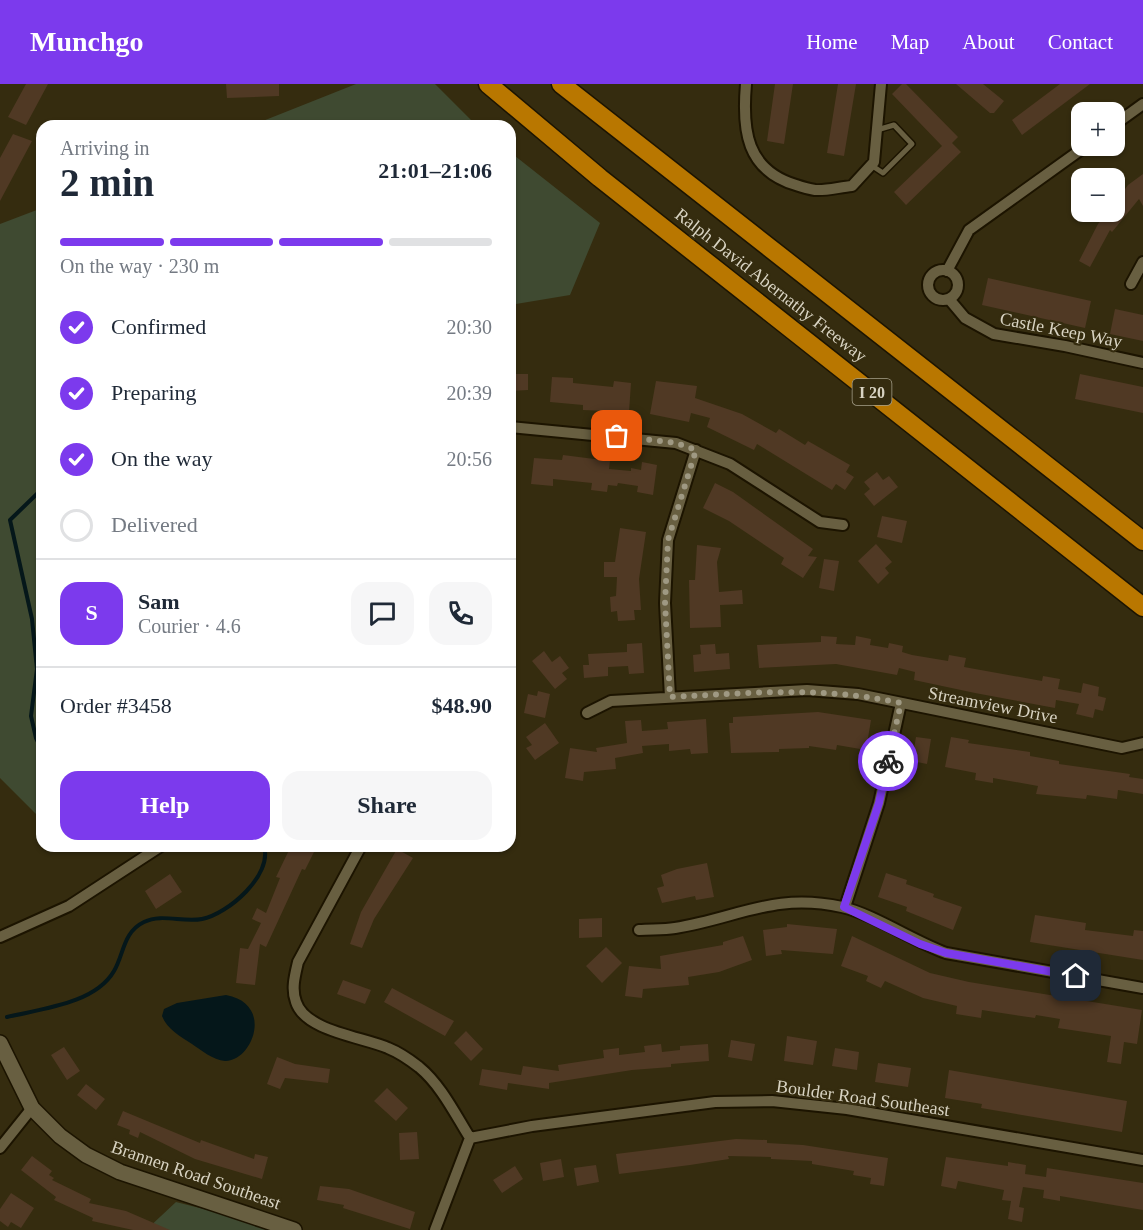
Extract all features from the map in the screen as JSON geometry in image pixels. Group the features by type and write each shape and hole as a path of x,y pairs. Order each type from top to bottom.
{"highway":[{"name":"Ralph David Abernathy Freeway","path":"488,84 600,178 1143,607"},
{"name":"Ralph David Abernathy Freeway","path":"561,84 1143,541"}],"street":[{"path":"746,84 744,107 747,137 755,160 781,180 814,190 852,186 874,162 881,84"},
{"path":"1125,117 1143,104"},
{"name":"Castle Keep Way","path":"1072,156 969,230 947,271 932,275 928,289 938,300 949,299 965,318 994,334 1143,363"},
{"path":"1131,284 1143,262"},
{"path":"947,271 958,283 955,293 949,299"},
{"path":"516,428 650,439 696,450 730,464 820,522 843,525"},
{"path":"670,697 665,603 668,540 696,450"},
{"name":"Streamview Drive","path":"587,713 611,701 807,690 858,694 1122,748 1143,742"},
{"path":"844,907 879,803 901,703"},
{"path":"0,937 69,906 152,852"},
{"path":"358,852 298,962 293,982 296,1004 305,1017 321,1025 388,1048 418,1067 432,1080 470,1138 435,1230"},
{"path":"639,930 675,928 781,901 815,902 844,907 920,944 946,953 1143,988"},
{"name":"Brannen Road Southeast","path":"0,1043 32,1108 60,1136 86,1155 120,1172 294,1230"},
{"name":"Boulder Road Southeast","path":"470,1138 520,1128 715,1102 772,1101 847,1109 1143,1158"},
{"path":"0,1148 32,1108"}],"lane":[{"path":"871,165 883,174 912,144 894,125 877,129"}],"green space":[{"path":"356,84 435,84 471,120 265,120"},
{"path":"516,157 600,223 570,295 516,304"},
{"path":"36,210 36,814 0,778 0,224"},
{"path":"176,1202 287,1230 146,1230"}],"shaded area":[{"path":"226,995 241,1000 250,1009 254,1020 254,1032 250,1043 235,1059 225,1061 207,1054 175,1032 162,1016 164,1009 177,1003"}],"building":[{"path":"26,84 48,84 26,125 8,117"},
{"path":"226,84 279,84 279,96 227,98"},
{"path":"775,84 793,84 784,144 767,141"},
{"path":"838,84 856,84 844,156 827,153"},
{"path":"902,84 906,84 958,137 952,143 961,152 906,205 894,192 942,146 892,94"},
{"path":"956,84 983,84 1004,101 994,113 990,113"},
{"path":"1060,84 1090,84 1022,135 1012,120"},
{"path":"13,134 32,141 0,201 0,158"},
{"path":"1143,174 1143,206 1139,199 1125,216 1125,189"},
{"path":"1100,222 1120,222 1112,232 1110,230 1090,267 1079,261"},
{"path":"988,278 1091,301 1085,328 982,305"},
{"path":"1115,309 1143,315 1143,341 1110,334"},
{"path":"516,374 528,374 528,390 516,391"},
{"path":"1080,374 1143,387 1143,413 1075,399"},
{"path":"552,377 573,378 573,383 613,387 614,381 631,383 629,412 583,410 583,405 550,402"},
{"path":"656,381 697,386 695,398 742,414 776,433 779,429 805,445 808,441 850,465 846,472 854,477 845,490 836,484 832,490 757,444 754,450 707,427 710,418 691,413 689,422 650,414"},
{"path":"563,455 610,461 609,469 641,470 642,462 657,465 653,495 637,492 638,486 618,483 617,486 608,485 607,492 591,490 592,483 553,479 553,486 531,484 534,458 562,460"},
{"path":"877,472 883,480 889,476 898,487 874,506 864,494 870,489 864,482"},
{"path":"715,483 733,492 813,549 808,556 817,557 803,578 781,564 784,558 729,521 703,508"},
{"path":"882,516 907,521 902,543 877,537"},
{"path":"620,528 646,532 639,579 641,610 634,610 635,620 618,621 617,611 611,612 610,597 616,596 617,577 604,577 604,562 615,562"},
{"path":"876,544 892,562 885,568 889,573 878,584 858,561"},
{"path":"697,545 721,548 717,562 719,592 742,590 743,604 720,605 721,627 690,628 689,580 695,580"},
{"path":"824,559 839,561 834,591 819,588"},
{"path":"821,636 837,637 836,644 855,645 856,636 871,639 870,645 888,648 889,643 903,646 902,652 912,655 948,661 949,655 966,658 964,667 1042,681 1043,676 1060,679 1058,689 1081,693 1083,683 1099,687 1098,696 1106,698 1103,711 1095,709 1093,718 1076,714 1079,704 1056,700 1055,708 975,693 914,680 915,672 899,668 897,675 836,664 759,668 757,645 821,642"},
{"path":"642,643 644,673 629,674 628,666 608,667 608,676 584,678 583,665 589,665 588,654 627,652 627,644"},
{"path":"715,644 716,654 729,653 730,669 694,672 693,655 701,654 700,645"},
{"path":"544,651 552,662 560,656 569,668 562,673 567,679 555,689 532,661"},
{"path":"538,691 550,694 545,718 524,713 528,694 537,696"},
{"path":"818,712 871,720 866,750 837,745 836,750 809,746 809,748 779,749 779,752 731,753 729,723 733,723 733,717"},
{"path":"706,719 708,753 691,754 690,749 669,751 669,744 642,746 643,753 615,758 616,769 584,772 583,781 565,778 570,748 597,752 596,748 627,743 625,721 641,720 642,731 668,729 667,722"},
{"path":"545,723 559,743 535,760 526,748 532,745 526,737"},
{"path":"916,737 931,739 927,764 912,761"},
{"path":"951,737 969,740 968,743 1030,752 1030,756 1059,761 1059,764 1130,774 1129,777 1143,779 1143,794 1118,790 1117,799 1087,795 1086,799 1036,794 1038,786 993,778 993,783 975,780 976,773 945,767"},
{"path":"288,852 314,852 305,870 302,869 266,947 260,944 255,985 236,983 240,948 248,949 261,923 252,919 257,908 266,913 280,878 276,877"},
{"path":"395,852 402,852 413,858 374,919 362,948 350,944 361,912"},
{"path":"707,863 714,897 696,900 695,896 662,903 657,888 664,886 661,875"},
{"path":"886,873 907,880 906,884 934,894 933,897 962,907 953,930 906,911 907,907 878,897"},
{"path":"170,874 182,892 156,909 145,891"},
{"path":"1035,915 1086,923 1085,930 1133,936 1134,930 1143,931 1143,960 1030,942"},
{"path":"602,918 602,937 579,938 579,919"},
{"path":"787,924 837,929 833,954 781,950 782,954 766,956 763,930 787,927"},
{"path":"743,936 752,960 719,972 688,977 689,985 643,989 642,998 625,996 629,966 661,969 660,956 723,945 723,942"},
{"path":"852,936 930,973 969,982 1142,1010 1137,1044 1124,1042 1121,1064 1107,1062 1111,1036 1058,1028 1060,1019 1036,1015 1035,1018 982,1010 981,1018 956,1014 957,1006 923,998 885,981 881,988 866,981 868,976 841,966"},
{"path":"606,947 622,963 602,983 586,966"},
{"path":"343,980 371,990 365,1004 337,994"},
{"path":"392,988 454,1021 445,1036 384,1002"},
{"path":"466,1031 483,1049 471,1061 454,1043"},
{"path":"787,1036 817,1041 813,1065 784,1061"},
{"path":"731,1040 755,1044 752,1061 728,1057"},
{"path":"661,1044 662,1052 680,1050 680,1046 708,1044 709,1061 671,1064 671,1067 632,1070 549,1083 549,1089 508,1083 507,1090 479,1085 482,1069 521,1075 523,1066 559,1071 558,1065 604,1058 603,1050 619,1048 619,1055 645,1052 644,1046"},
{"path":"64,1047 80,1071 67,1080 51,1055"},
{"path":"835,1048 859,1052 857,1070 832,1066"},
{"path":"277,1057 295,1064 330,1069 328,1083 285,1078 280,1089 267,1084"},
{"path":"878,1063 911,1068 908,1087 875,1082"},
{"path":"949,1070 1127,1101 1122,1132 981,1108 982,1104 945,1098"},
{"path":"86,1084 105,1099 96,1110 77,1095"},
{"path":"387,1088 408,1108 396,1121 374,1101"},
{"path":"123,1111 200,1143 201,1140 254,1159 255,1154 268,1157 262,1179 195,1159 140,1132 138,1138 129,1134 130,1130 117,1125"},
{"path":"417,1132 419,1159 400,1160 399,1133"},
{"path":"736,1139 767,1140 767,1143 803,1145 888,1158 884,1186 870,1184 871,1178 853,1175 854,1171 812,1164 812,1161 771,1159 771,1157 728,1156 729,1159 619,1174 616,1154"},
{"path":"32,1156 52,1171 49,1175 54,1178 52,1180 91,1199 89,1203 126,1211 170,1230 133,1230 92,1221 93,1218 54,1200 56,1197 21,1170"},
{"path":"946,1157 1008,1166 1008,1162 1026,1165 1025,1174 1046,1177 1047,1168 1143,1183 1143,1210 1060,1196 1060,1201 1043,1198 1044,1190 1023,1187 1019,1207 1024,1208 1022,1222 1008,1219 1011,1201 1002,1200 1004,1190 958,1181 956,1189 941,1186"},
{"path":"561,1159 564,1177 543,1181 540,1163"},
{"path":"596,1165 599,1182 577,1186 574,1168"},
{"path":"515,1166 523,1179 502,1193 493,1180"},
{"path":"320,1186 349,1189 415,1212 410,1229 343,1208 344,1205 317,1200"},
{"path":"11,1193 34,1208 21,1228 11,1222 8,1227 0,1221 0,1209"}],"waterway":[{"path":"36,495 10,520 32,619 36,659"},
{"path":"36,677 31,716 36,738"},
{"path":"7,1017 50,1008 94,991 114,971 128,937 137,926 144,922 158,918 202,919 224,910 255,881 262,869 265,852"}],"way so far":[{"path":"617,436 676,443 696,450 668,540 665,603 670,697 807,690 858,694 901,703 888,761"}],"route":[{"path":"888,761 879,803 844,907 920,944 946,953 1076,976"}]}
